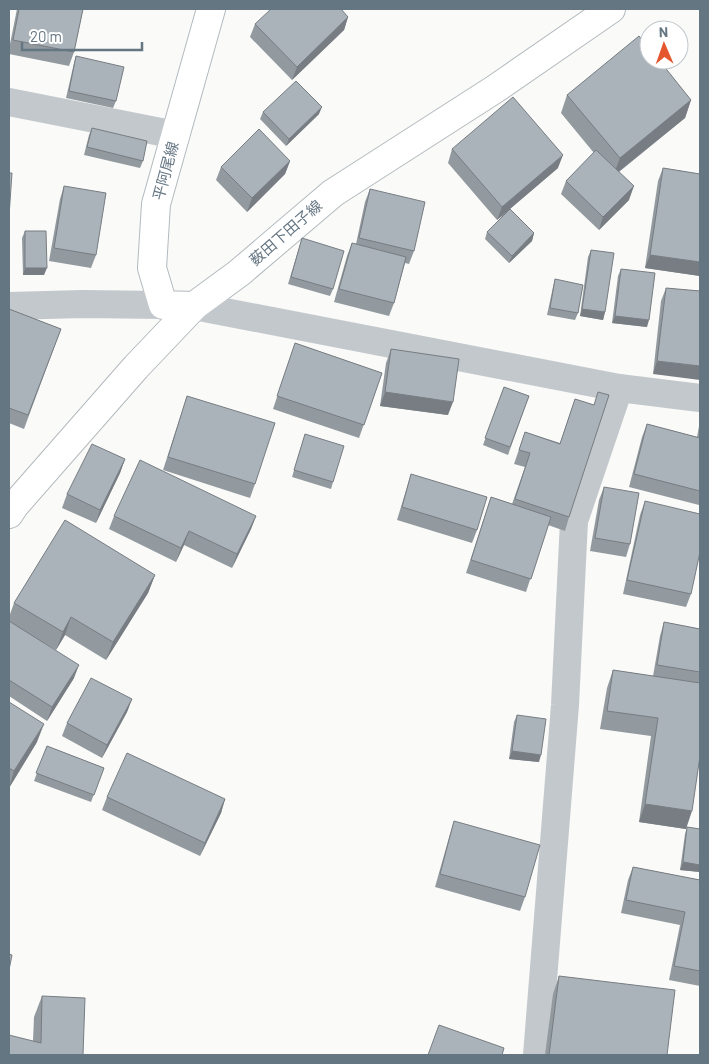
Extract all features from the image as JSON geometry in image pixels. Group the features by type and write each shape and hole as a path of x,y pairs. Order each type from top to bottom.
{"main road":[{"name":"平阿尾線","path":"163,305 152,268 156,204 212,9"},
{"name":"薮田下田子線","path":"9,514 15,504 136,367 194,306 239,274 333,193 495,89 611,9"},
{"path":"163,305 194,306"}],"street":[{"path":"9,102 176,135"},
{"path":"9,306 83,304 163,305"},
{"path":"194,306 619,388 700,398"},
{"path":"537,1055 565,704 574,521 619,388"}],"building":[{"path":"19,9 83,9 74,52 13,40"},
{"path":"271,9 341,9 348,17 297,67 255,24"},
{"path":"639,36 639,70 667,70 691,100 620,158 567,95"},
{"path":"76,56 124,67 116,101 69,91"},
{"path":"296,81 322,107 289,139 263,112"},
{"path":"513,97 563,155 502,207 452,149"},
{"path":"92,128 147,141 143,161 87,147"},
{"path":"259,129 290,161 252,198 221,167"},
{"path":"596,150 634,186 603,217 566,181"},
{"path":"663,168 700,174 700,262 650,255"},
{"path":"9,173 12,173 9,216"},
{"path":"64,186 106,193 96,255 54,248"},
{"path":"370,189 425,202 414,251 359,238"},
{"path":"510,209 534,233 512,256 487,232"},
{"path":"25,231 46,231 47,268 25,268"},
{"path":"302,238 344,251 333,289 291,277"},
{"path":"352,243 406,257 394,303 339,289"},
{"path":"591,250 614,253 605,312 582,309"},
{"path":"621,269 655,273 649,320 615,316"},
{"path":"555,279 583,285 578,313 550,308"},
{"path":"666,288 700,291 700,366 657,361"},
{"path":"9,309 61,329 28,415 9,408"},
{"path":"295,343 382,373 364,425 277,396"},
{"path":"391,349 459,359 453,402 385,392"},
{"path":"504,387 529,396 510,447 485,438"},
{"path":"598,392 609,395 569,517 515,499 530,453 519,450 525,432 560,444 575,399 594,405"},
{"path":"187,396 275,423 255,484 168,457"},
{"path":"647,424 700,438 700,491 634,474"},
{"path":"305,434 344,446 333,482 294,470"},
{"path":"92,444 125,459 100,510 67,494"},
{"path":"140,460 256,516 237,554 189,531 181,548 114,516"},
{"path":"411,474 487,497 477,530 402,507"},
{"path":"604,487 639,493 630,544 595,538"},
{"path":"491,497 551,517 531,579 471,560"},
{"path":"645,501 700,514 700,552 691,594 627,580"},
{"path":"65,520 155,575 113,642 71,617 63,632 14,603"},
{"path":"9,621 79,665 52,707 9,680"},
{"path":"664,622 700,629 700,672 657,665"},
{"path":"613,670 700,683 700,756 692,811 645,804 658,718 607,711"},
{"path":"91,678 132,699 107,745 67,723"},
{"path":"9,702 44,724 14,771 9,768"},
{"path":"517,715 546,719 541,755 512,751"},
{"path":"47,746 104,768 94,795 36,773"},
{"path":"127,753 225,799 205,843 107,797"},
{"path":"454,821 540,845 525,897 440,874"},
{"path":"687,827 700,829 700,865 683,862"},
{"path":"633,867 700,880 700,971 674,966 685,912 626,900"},
{"path":"9,954 12,955 9,970"},
{"path":"559,976 675,990 667,1055 549,1055"},
{"path":"42,996 85,998 83,1055 9,1055 9,1035 41,1043"},
{"path":"439,1025 504,1048 502,1055 428,1055"}]}
